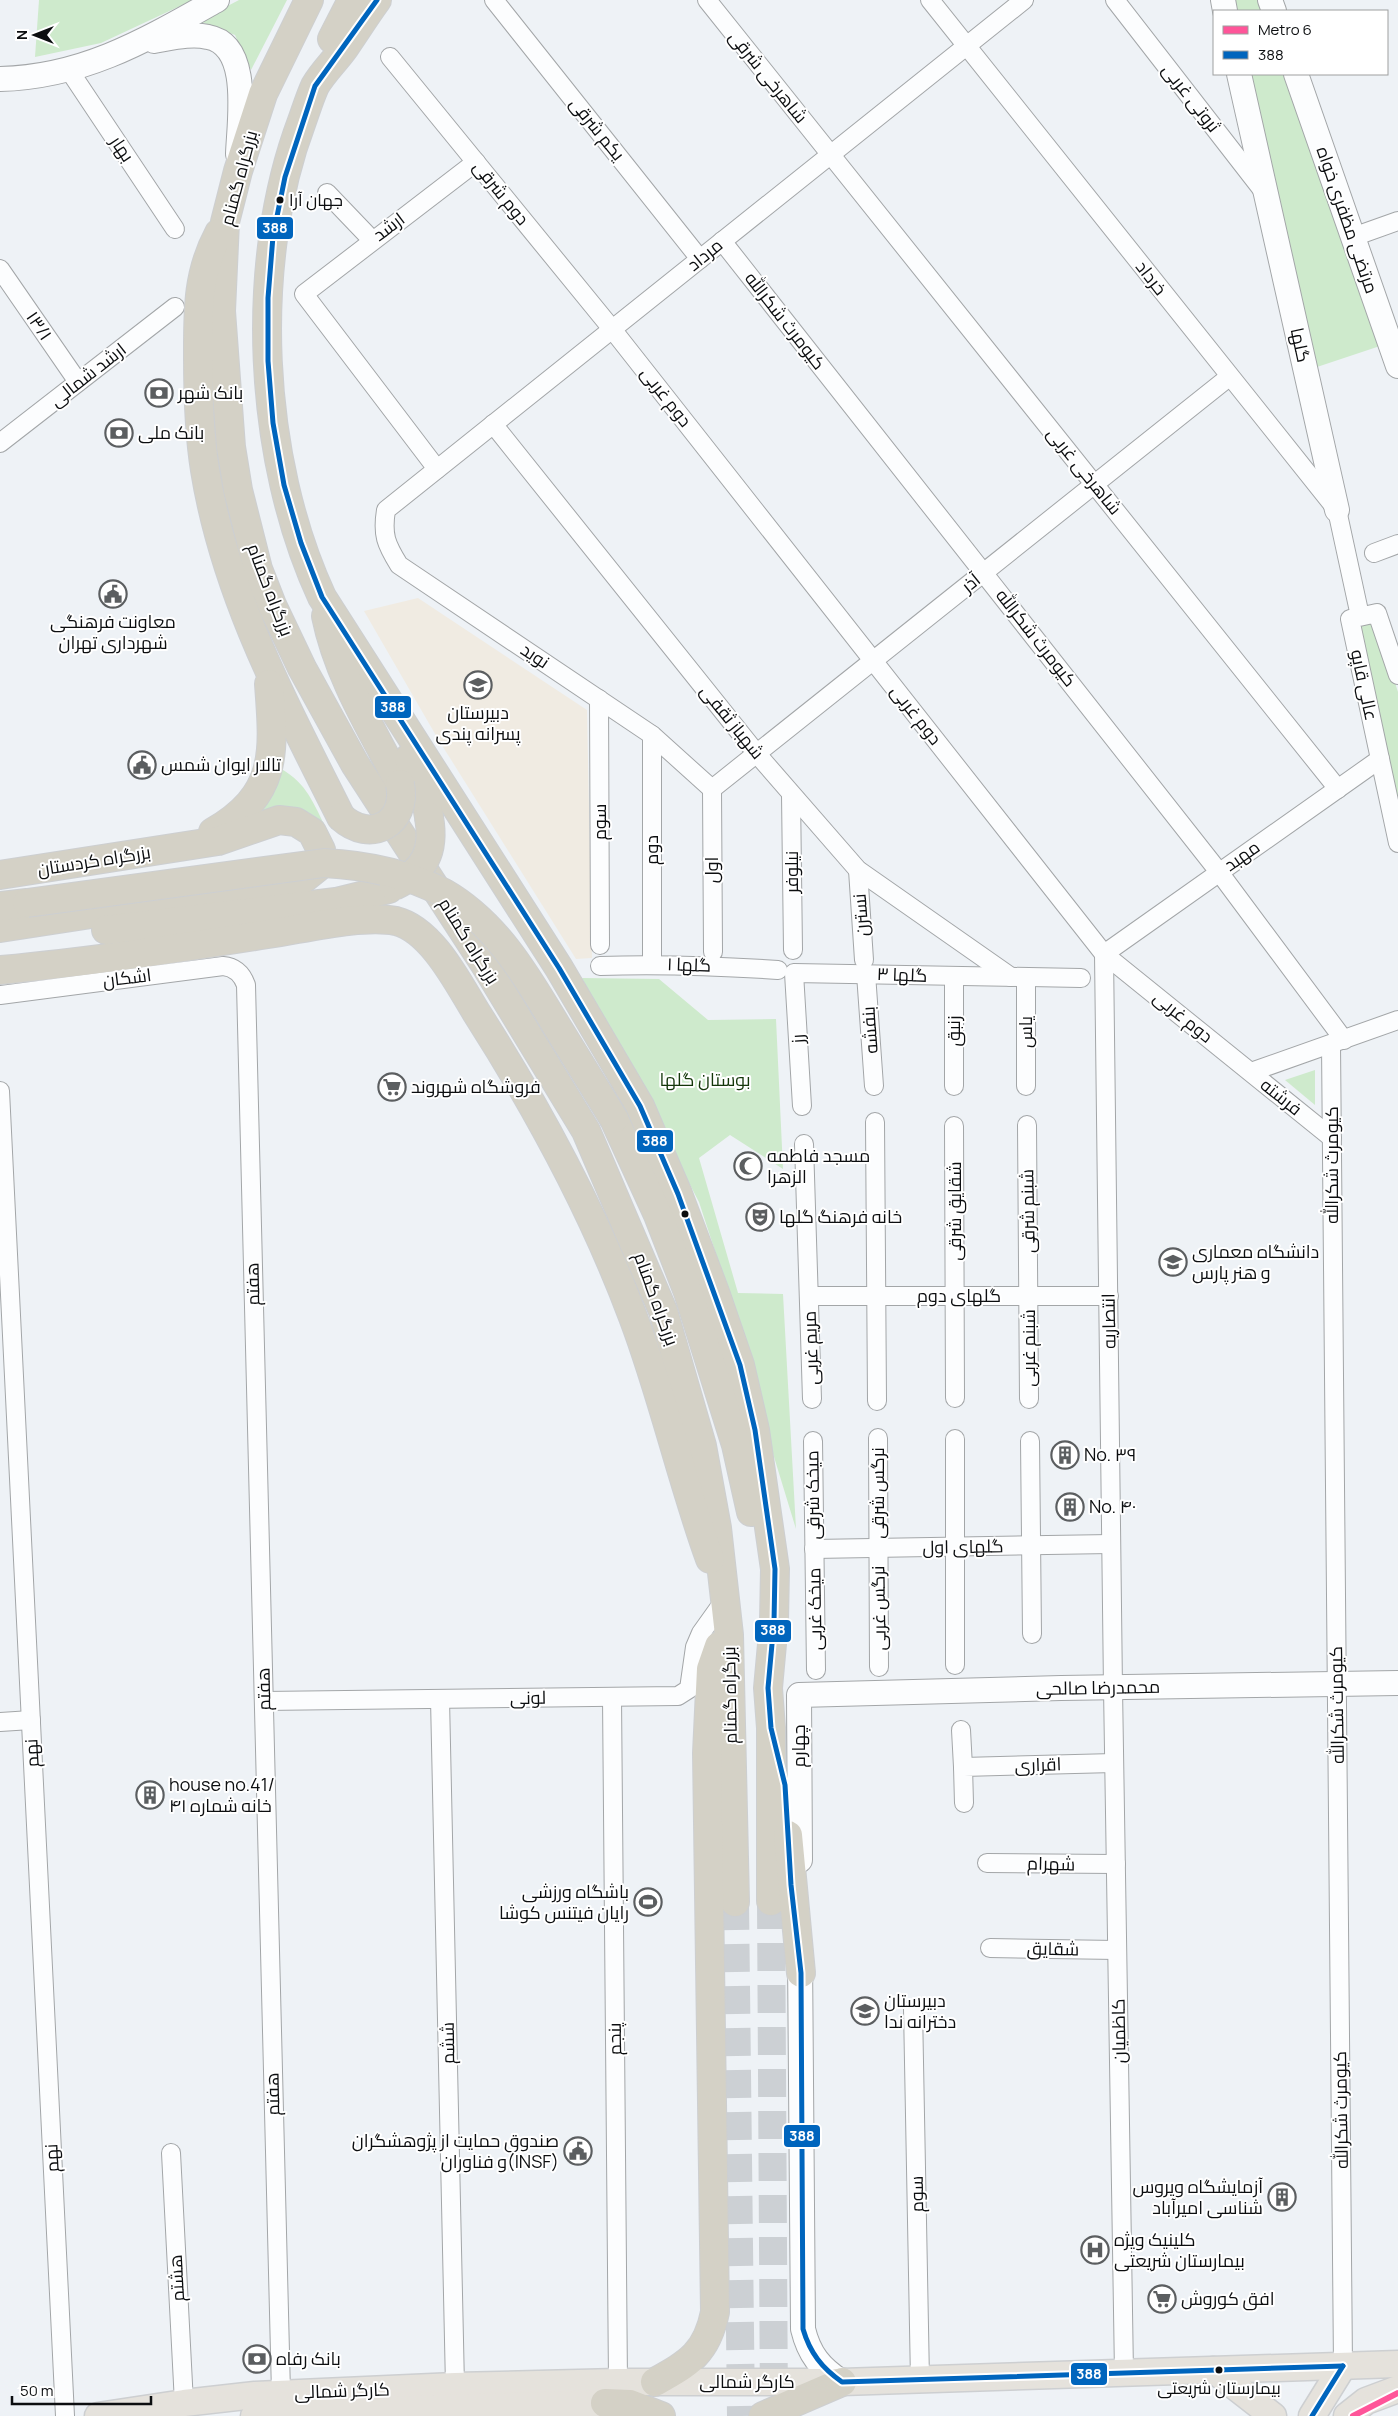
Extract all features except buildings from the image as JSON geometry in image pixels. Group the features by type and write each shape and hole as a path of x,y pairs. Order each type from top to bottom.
{"highway":[{"name":"بزرگراه گمنام","path":"309,0 263,94 238,171 225,222 221,311 231,447 238,490 258,569 272,605 302,668 355,764 484,963 589,1140 663,1311 702,1446 718,1528 727,1608 735,1902"},
{"path":"0,942 336,902 389,889 411,877 424,863 431,840 423,782 348,655 307,564 280,466 272,410 268,352 272,253 282,184 297,135 316,85 323,58 352,0"},
{"path":"316,85 377,0"},
{"path":"225,222 209,252 201,285 198,344 199,419 205,470 219,532 236,592 268,671 341,817 358,829 369,830 379,828 396,815 402,795 400,784 332,646 322,597"},
{"path":"322,597 559,968 640,1106 678,1194 740,1364 756,1430 775,1569 774,1622 768,1688"},
{"path":"188,846 242,813 256,797 262,784 272,748 268,671"},
{"name":"بزرگراه کردستان","path":"0,875 218,841 279,820 296,822 312,832 321,850 321,859 312,873 292,883 0,928"},
{"path":"0,906 324,863 354,864 387,870 445,894 496,935 522,969 614,1119 658,1215 688,1292 736,1445 758,1552 770,1728 772,1901"},
{"path":"0,970 152,952 348,922 384,919 413,928 443,960 501,1051 549,1133 595,1222 634,1319 697,1523 727,1608 711,1670 708,1719 715,2312 709,2336 701,2351 685,2365 655,2382"},
{"path":"770,1728 785,1785 800,1973"},
{"path":"763,2416 842,2382"},
{"path":"611,2392 630,2404 661,2416"}],"main road":[{"name":"کارگر شمالی","path":"254,2416 611,2392 655,2382 842,2382 1398,2364"},
{"path":"1312,2416 1343,2366"},
{"path":"1214,2370 1273,2416"},
{"name":"کارگر شمالی","path":"98,2416 184,2403 281,2393 455,2386 611,2392"},
{"path":"1347,2416 1366,2401 1396,2389"}],"street":[{"path":"0,79 44,76 69,70 140,43 217,0"},
{"name":"یکم شرقی","path":"494,0 700,259"},
{"name":"شاهرخی شرقی","path":"706,0 830,154"},
{"name":"خرداد","path":"930,0 1337,510"},
{"name":"مرداد","path":"386,510 1024,0"},
{"name":"ثروتی غربی","path":"1115,0 1267,196"},
{"path":"140,43 198,35 220,40 230,51 239,78 238,171"},
{"name":"دوم شرقی","path":"390,57 612,329"},
{"name":"بهار","path":"69,70 175,229"},
{"name":"گلها","path":"1239,75 1360,616"},
{"name":"مرتضی مظفری خواه","path":"1296,75 1353,238 1392,329 1398,366"},
{"name":"شاهرخی غربی","path":"830,154 1338,789"},
{"name":"ارشد","path":"437,469 304,294 476,162"},
{"path":"327,193 372,240"},
{"path":"1353,238 1398,221"},
{"name":"کیومرث شکرالله","path":"722,241 1219,872 1338,1042 1332,1138 1343,2366"},
{"name":"۱۳/۱","path":"0,269 78,382"},
{"name":"ارشد شمالی","path":"0,443 175,307"},
{"name":"دوم غربی","path":"612,329 1104,954 1250,1072"},
{"name":"آذر","path":"712,789 1229,377"},
{"name":"شهباز ثقفی","path":"493,424 757,754 858,870 1018,977"},
{"name":"نوید","path":"386,510 383,530 386,543 399,565 652,735 712,789"},
{"path":"1374,553 1398,544"},
{"name":"عالی قاپو","path":"1398,675 1377,613 1360,616 1350,621 1398,843"},
{"name":"سوم","path":"599,699 600,945"},
{"name":"دوم","path":"652,735 652,964"},
{"name":"مهبد","path":"1104,954 1380,759"},
{"name":"اول","path":"712,789 713,952"},
{"name":"نیلوفر","path":"791,795 793,950"},
{"name":"نسترن","path":"858,870 865,967"},
{"name":"انتصاریه","path":"1104,954 1113,1688"},
{"name":"گلها ۱","path":"600,966 652,964 786,972"},
{"name":"اشکان","path":"0,995 223,966 229,966 238,972 246,985"},
{"name":"گلها ۳","path":"786,972 865,967 954,976 1081,978"},
{"name":"بنفشه","path":"865,967 874,1086"},
{"name":"رز","path":"786,972 802,1106"},
{"name":"زنبق","path":"954,976 954,1086"},
{"name":"یاس","path":"1018,977 1026,1086"},
{"name":"هفتم","path":"246,985 281,2393"},
{"name":"فرشته","path":"1250,1072 1398,1020"},
{"name":"فرشته","path":"1250,1072 1332,1138"},
{"name":"نهم","path":"0,1091 3,1195 65,2416"},
{"path":"875,1122 878,1401"},
{"name":"شبنم شرقی","path":"1027,1125 1029,1296"},
{"name":"شقایق شرقی","path":"954,1126 955,1398"},
{"name":"مریم غربی","path":"804,1144 812,1399"},
{"name":"گلهای دوم","path":"809,1296 1109,1296"},
{"name":"شبنم غربی","path":"1029,1296 1029,1399"},
{"name":"نرگس شرقی","path":"878,1438 878,1548"},
{"path":"955,1439 955,1665"},
{"name":"میخک شرقی","path":"812,1441 814,1549"},
{"path":"1030,1441 1032,1634"},
{"name":"گلهای اول","path":"814,1549 1111,1544"},
{"name":"نرگس غربی","path":"878,1548 879,1667"},
{"name":"میخک غربی","path":"814,1549 816,1670"},
{"name":"لونی","path":"264,1702 612,1697 683,1694 689,1689 695,1648 701,1633 727,1608"},
{"name":"محمدرضا صالحی","path":"799,1696 1398,1683"},
{"name":"کاظمیان","path":"1113,1688 1124,2373"},
{"name":"چهارم","path":"799,1696 803,2329 807,2345 815,2360 825,2371 842,2382"},
{"name":"پنجم","path":"611,2392 612,1697"},
{"name":"ششم","path":"440,1699 455,2386"},
{"path":"0,1722 31,1720"},
{"path":"961,1730 964,1803"},
{"name":"اقراری","path":"963,1767 1114,1763"},
{"name":"شهرام","path":"987,1863 1116,1864"},
{"name":"شقایق","path":"990,1948 1117,1950"},
{"name":"سوم","path":"913,2009 920,2380"},
{"name":"هشتم","path":"171,2153 184,2403"}],"shaded area":[{"path":"418,598 587,710 592,958 576,959 438,739 364,611"}],"green space":[{"path":"39,0 193,0 101,43 35,57"},
{"path":"239,0 287,0 251,70 235,35 199,21"},
{"path":"1232,0 1259,0 1263,10 1235,10"},
{"path":"1249,75 1286,75 1383,345 1314,368"},
{"path":"1374,618 1398,692 1398,824 1355,623"},
{"path":"276,766 301,784 325,826 317,818 300,811 291,810 253,816"},
{"name":"بوستان گلها","path":"582,978 659,979 708,1020 776,1019 783,1169 730,1135 699,1158 738,1293 783,1294 796,1529 757,1401 731,1300 699,1202"},
{"path":"1315,1070 1315,1105 1285,1080"}],"tunnel":[{"path":"771,1901 774,2416"},
{"path":"735,1902 741,2416"}],"metro line":[{"name":"6","path":"1353,2416 1398,2393"}],"transit line":[{"name":"388","path":"377,0 315,86 285,177 273,236 268,298 268,361 273,423 284,485 301,543 322,597 559,968 640,1106 678,1194 740,1365 755,1430 775,1569 774,1622 768,1688 771,1728 785,1785 791,1885 801,1973 803,2329 806,2338 813,2353 828,2371 842,2382 1343,2366"},
{"name":"388","path":"1312,2416 1343,2366"}],"place":[{"name":"جهان آرا","path":"280,200"},
{"name":"بانک شهر","path":"159,393"},
{"name":"بانک ملی","path":"119,433"},
{"name":"معاونت فرهنگی شهرداری تهران","path":"113,594"},
{"name":"دبیرستان پسرانه پندی","path":"478,685"},
{"name":"تالار ایوان شمس","path":"142,765"},
{"name":"فروشگاه شهروند","path":"392,1087"},
{"name":"مسجد فاطمه الزهرا","path":"748,1166"},
{"name":"خانه فرهنگ گلها","path":"760,1217"},
{"name":"دانشگاه معماری و هنر پارس","path":"1173,1262"},
{"name":"No. ۳۹","path":"1065,1455"},
{"name":"No. ۴۰","path":"1070,1507"},
{"name":"house no.41/ خانه شماره ۴۱","path":"150,1795"},
{"name":"باشگاه ورزشی رایان فیتنس کوشا","path":"648,1902"},
{"name":"دبیرستان دخترانه ندا","path":"865,2011"},
{"name":"صندوق حمایت از پژوهشگران و فناوران(INSF)","path":"578,2151"},
{"name":"آزمایشگاه ویروس شناسی امیرآباد","path":"1282,2197"},
{"name":"کلینیک ویژه بیمارستان شریعتی","path":"1095,2250"},
{"name":"افق کوروش","path":"1162,2299"},
{"name":"بانک رفاه","path":"257,2359"},
{"name":"بیمارستان شریعتی","path":"1219,2370"}]}
